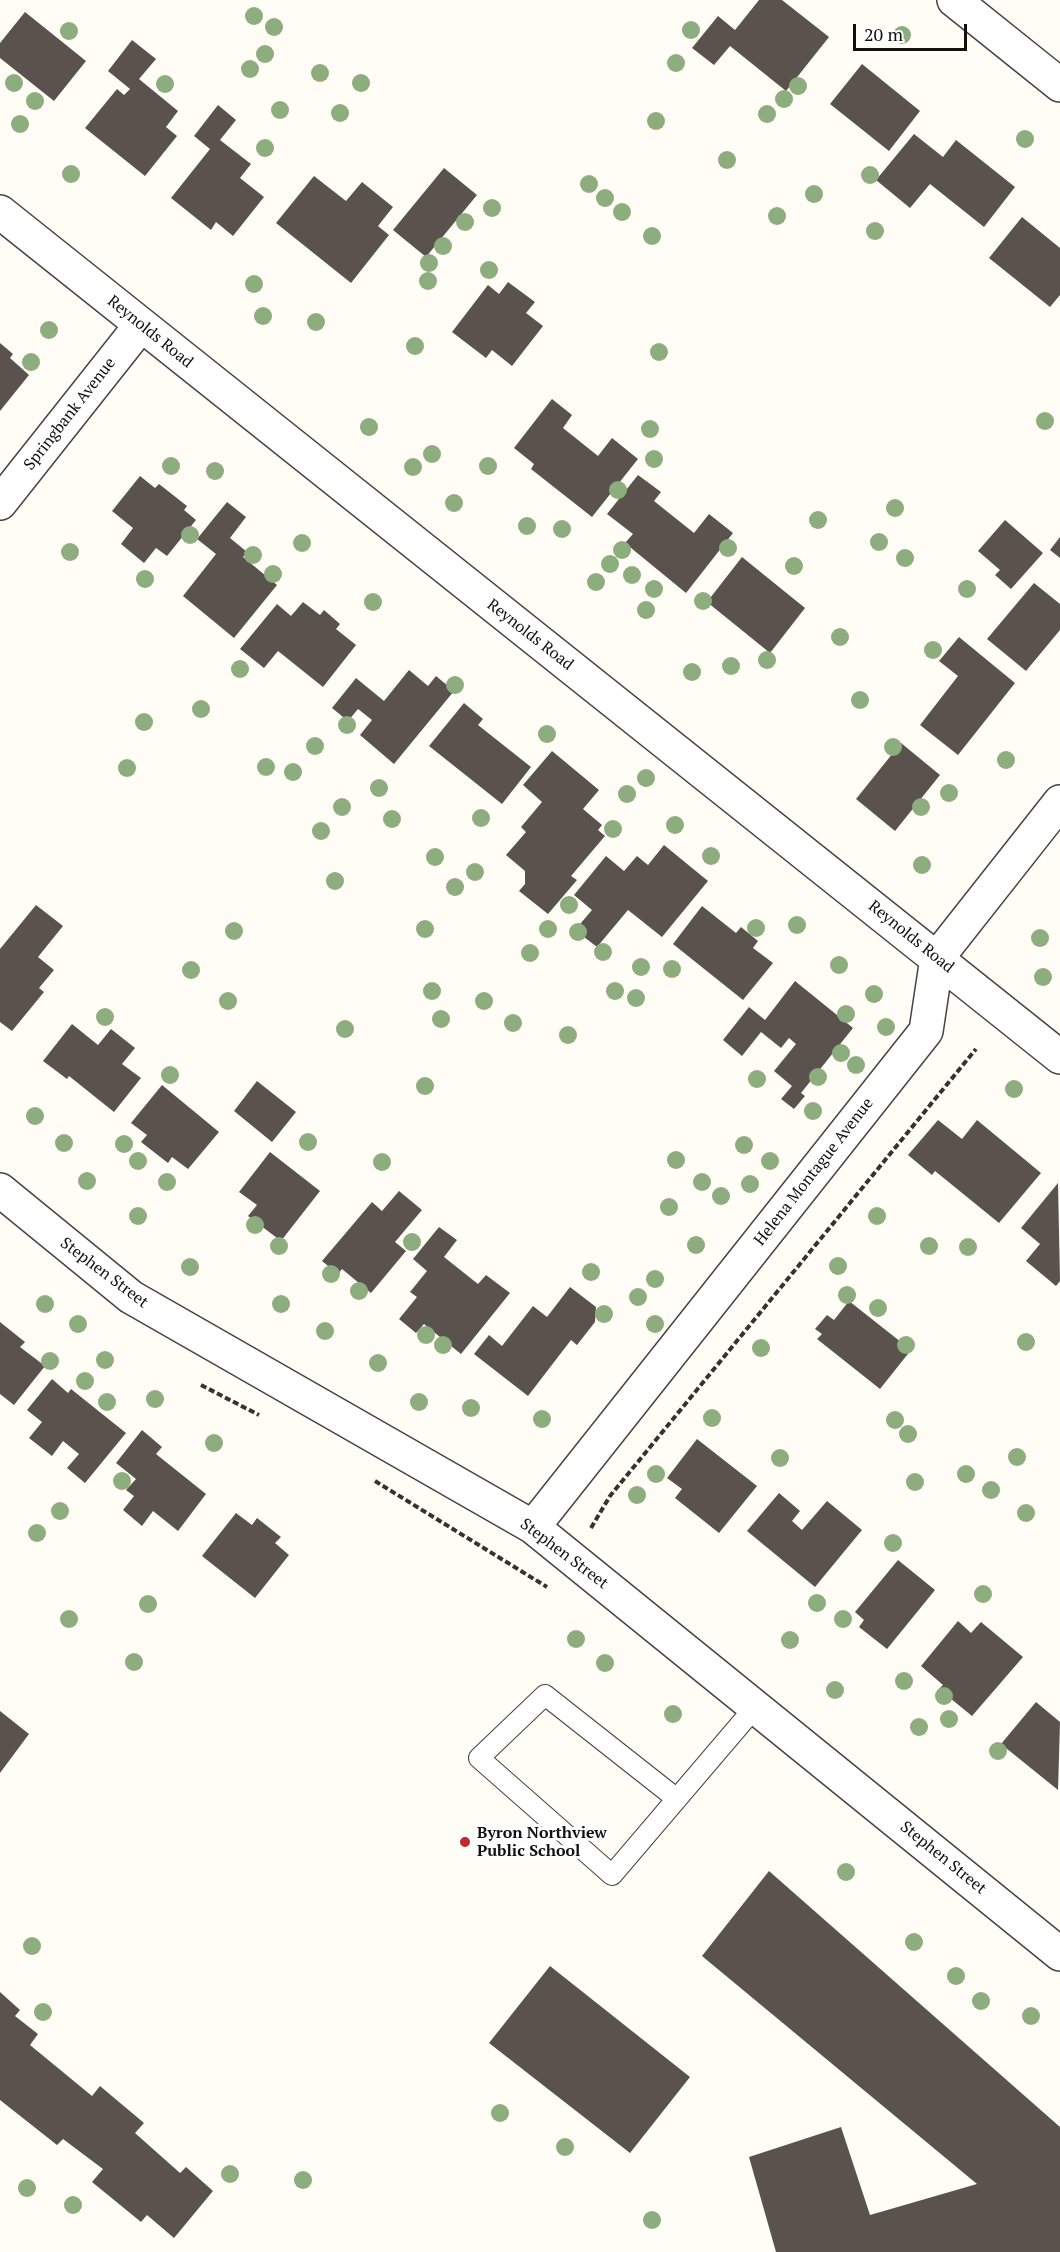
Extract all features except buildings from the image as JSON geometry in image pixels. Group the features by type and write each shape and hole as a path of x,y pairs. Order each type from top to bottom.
{"street":[{"path":"954,0 1060,85"},
{"name":"Reynolds Road","path":"0,212 1060,1057"},
{"name":"Springbank Avenue","path":"0,503 141,325"},
{"name":"Helena Montague Avenue","path":"533,1527 926,1031 937,958 1060,802"},
{"name":"Stephen Street","path":"0,1190 131,1298 533,1527 1060,1954"}],"lane":[{"path":"676,1799 545,1695 479,1758 612,1875 756,1706"}],"path":[{"path":"365,1475 544,1587 550,1588 573,1558 610,1496 976,1049"},
{"path":"201,1385 264,1418"}],"place":[{"name":"Byron Northview Public School","path":"465,1842"}]}
